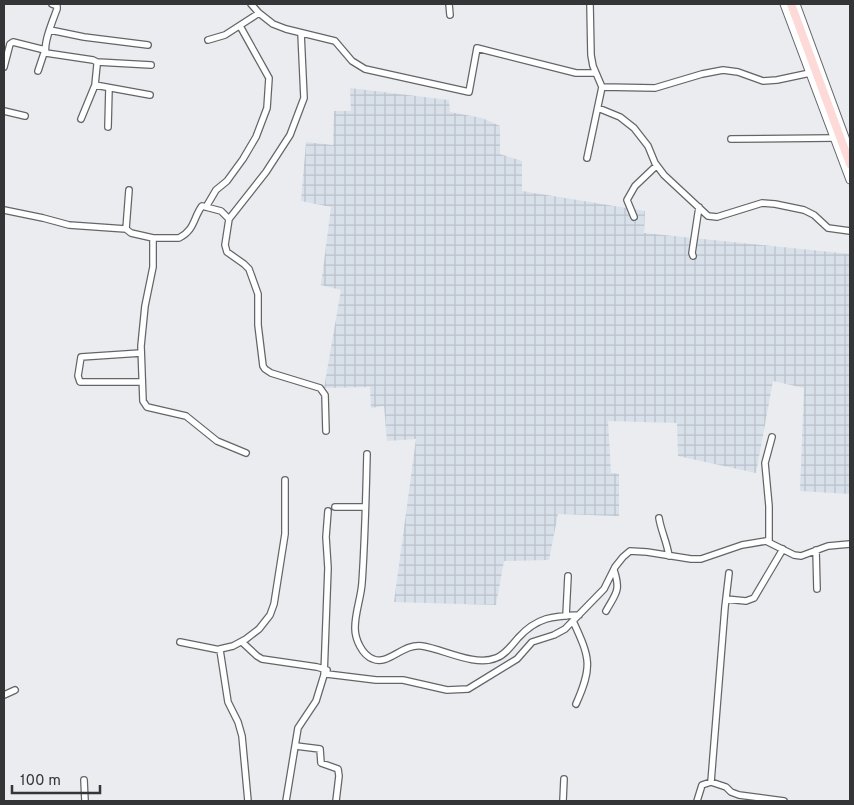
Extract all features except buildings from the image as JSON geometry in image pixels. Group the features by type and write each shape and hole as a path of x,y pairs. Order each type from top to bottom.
{"main road":[{"path":"791,4 850,164"}],"street":[{"path":"38,71 57,9 57,6 52,4"},
{"path":"252,4 259,14 273,24 301,34 335,41 352,61 366,69 469,92 477,48 576,73 595,73"},
{"path":"449,4 450,15"},
{"path":"587,158 602,87 595,73 591,55 590,4"},
{"path":"784,4 850,180"},
{"path":"796,4 850,151"},
{"path":"208,40 225,36 259,14"},
{"path":"206,206 216,190 227,181 243,159 256,137 267,108 269,78 240,26"},
{"path":"50,30 84,38 148,45"},
{"path":"301,34 304,98 290,135 266,172 229,219 225,245 227,252 249,270 258,294 258,325 265,370 320,388 325,395 326,431"},
{"path":"4,67 6,52 13,42 45,50 46,54 50,55 97,62 151,65"},
{"path":"81,118 95,85 97,62"},
{"path":"602,87 655,88 702,74 723,70 738,72 764,81 810,73"},
{"path":"95,85 150,95"},
{"path":"108,127 109,88"},
{"path":"598,108 620,118 634,128 651,151 656,166 677,189 704,214 710,217 730,214 762,203 790,206 804,210 814,215 828,228 850,231"},
{"path":"4,110 25,116"},
{"path":"731,139 834,138"},
{"path":"634,217 627,200 634,186 656,166"},
{"path":"126,229 129,190"},
{"path":"4,210 43,218 69,226 126,229 131,234 153,238 179,238 183,236 194,225 202,206 221,210 229,219"},
{"path":"693,256 698,207"},
{"path":"153,238 154,267 145,306 141,353 143,401 146,406 186,416 218,441 246,453"},
{"path":"141,353 82,357 78,376 80,382 141,382"},
{"path":"769,541 769,506 765,463 772,436"},
{"path":"367,454 362,583 355,628 360,646 371,658 385,660 415,645 434,648 474,660 492,660 509,648 530,626 544,619 580,615"},
{"path":"180,642 220,649 233,646 259,630 267,621 274,604 285,534 285,480"},
{"path":"336,507 365,507"},
{"path":"286,801 298,728 316,701 326,672 328,568 326,537 328,512"},
{"path":"659,518 661,530 667,541 669,556"},
{"path":"242,642 262,659 376,680 403,680 447,690 468,689 517,659 532,642 554,635 564,629 604,589 622,556 630,552 701,559 756,541 769,541 794,555 801,556 838,544 850,544"},
{"path":"726,600 746,601 754,598 783,549"},
{"path":"816,550 817,589"},
{"path":"606,611 618,589 614,570"},
{"path":"711,782 729,572"},
{"path":"566,616 568,576"},
{"path":"573,621 585,649 588,662 586,680 576,704"},
{"path":"220,649 228,702 238,722 242,736 248,801"},
{"path":"4,695 15,690"},
{"path":"296,746 320,749 321,763 338,769 336,801"},
{"path":"563,801 564,779"},
{"path":"84,780 85,801"},
{"path":"697,801 702,785 711,782 726,787 731,792 739,795 784,801"}],"shaded area":[{"path":"350,88 449,100 450,112 482,118 500,126 500,154 522,161 522,191 645,211 644,233 850,254 850,494 800,491 804,388 773,381 756,473 678,456 677,423 608,421 611,473 619,474 619,516 558,514 549,560 504,561 496,605 394,602 416,439 387,441 384,406 371,408 370,387 324,388 341,290 321,285 331,207 301,201 306,142 333,145 334,111 351,111"}]}
